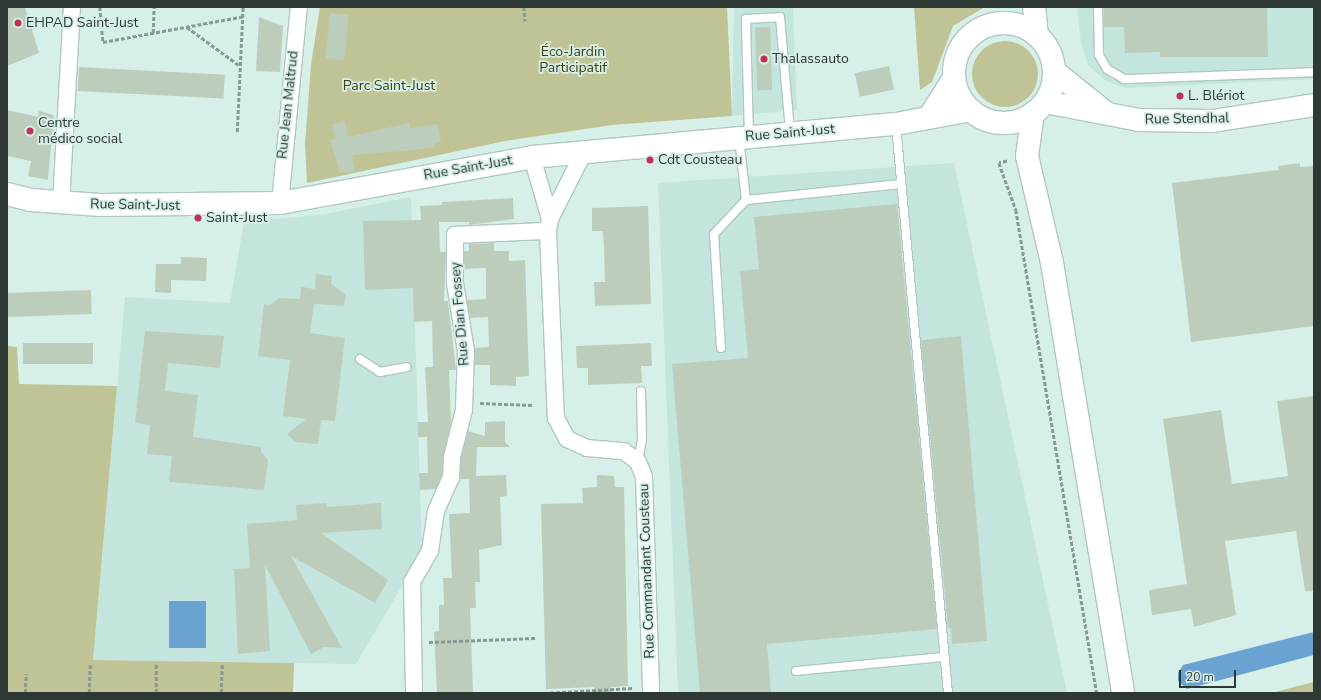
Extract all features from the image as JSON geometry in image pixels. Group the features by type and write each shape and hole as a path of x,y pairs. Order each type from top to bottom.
{"street":[{"path":"61,203 72,7"},
{"name":"Rue Jean Maltrud","path":"280,203 299,7"},
{"path":"999,23 1016,7"},
{"path":"1034,7 1037,35"},
{"path":"930,116 954,78 960,48 983,27 999,23 1026,28 1037,35 1046,46 1054,71 1039,107 1027,156 1052,263 1123,693"},
{"name":"Rue Stendhal","path":"1054,71 1108,114"},
{"path":"954,78 962,101 970,110 998,122 1027,156"},
{"name":"Rue Stendhal","path":"1039,107 1108,114 1139,120 1213,121 1314,105"},
{"path":"998,122 1022,119 1039,107"},
{"name":"Rue Saint-Just","path":"7,194 61,203 280,203 532,157 790,132 896,124 930,116 970,110"},
{"path":"549,225 584,152"},
{"path":"532,157 549,225 560,430 576,444 624,451 638,462"},
{"name":"Rue Dian Fossey","path":"414,693 412,582 430,551 436,511 451,478 452,457 464,402 466,351 455,283 455,235 549,225"},
{"name":"Rue Commandant Cousteau","path":"638,462 644,477 651,690"}],"lane":[{"path":"1098,7 1099,55 1107,69 1124,79 1314,72"},
{"path":"746,200 744,137 746,20 780,18 790,132"},
{"path":"896,124 948,693"},
{"path":"721,348 714,234 746,200 901,184"},
{"path":"360,359 380,372 407,368"},
{"path":"638,462 642,439 641,391"},
{"path":"796,671 944,657"}],"path":[{"path":"100,7 103,42 244,16"},
{"path":"153,33 154,7"},
{"path":"237,132 244,16 243,7"},
{"path":"524,7 525,21"},
{"path":"186,27 240,66"},
{"path":"1027,156 999,163 1016,210 1097,693"},
{"path":"464,402 532,405"},
{"path":"413,643 535,638"},
{"path":"156,663 156,693"},
{"path":"89,693 90,664"},
{"path":"221,693 222,665"},
{"path":"25,693 26,674"},
{"path":"544,693 651,690"}],"shaded area":[{"path":"734,7 793,7 797,110 732,116"},
{"path":"1077,7 1314,7 1314,79 1125,88 1106,81 1088,65 1081,43"},
{"path":"954,163 1067,693 678,693 658,183"},
{"path":"411,197 422,552 356,664 93,660 125,297 230,303 244,222 325,214"}],"green space":[{"name":"Parc Saint-Just","path":"320,7 727,7 732,116 612,125 505,141 307,183 305,144 311,65"},
{"path":"914,7 985,7 953,26 932,82 920,90"},
{"path":"999,41 1011,41 1018,43 1029,50 1036,61 1038,74 1036,87 1029,98 1018,105 1011,107 999,107 992,105 981,98 974,87 972,80 972,68 974,61 981,50 992,43"},
{"path":"7,346 17,347 19,384 117,386 93,660 294,663 293,693 7,693"},
{"path":"1314,682 1314,693 1271,693"}],"water":[{"path":"169,601 206,601 206,648 169,648"},
{"path":"1314,632 1314,655 1187,689 1178,681 1178,673 1183,665"}],"building":[{"name":"EHPAD Saint-Just","path":"7,7 25,7 39,53 7,66"},
{"path":"1104,7 1267,7 1268,57 1160,57 1160,52 1125,53 1124,27 1104,27"},
{"path":"330,13 349,15 344,61 325,59"},
{"path":"259,17 283,26 280,72 256,71"},
{"name":"Thalassauto","path":"770,27 772,90 757,90 755,28"},
{"path":"889,66 894,89 860,97 855,73"},
{"path":"79,67 225,75 224,99 78,91"},
{"name":"Centre médico social","path":"7,110 38,117 39,111 54,115 48,180 28,176 31,161 7,156"},
{"path":"345,121 348,137 409,123 410,128 438,124 441,142 434,143 435,147 352,155 355,171 340,172 330,140 335,139 332,124"},
{"path":"1300,163 1300,167 1314,166 1314,326 1191,342 1172,183 1279,170 1278,166"},
{"path":"513,198 514,219 469,225 469,222 439,222 440,252 446,252 444,301 448,301 456,370 449,370 451,423 442,476 436,489 420,490 419,473 428,473 427,437 418,437 418,422 428,422 425,367 433,367 432,321 414,322 413,288 365,290 363,221 421,220 420,206 442,205 442,202"},
{"path":"897,204 937,629 767,644 771,693 700,693 672,364 748,358 740,271 759,269 754,217"},
{"path":"648,206 651,304 595,306 594,282 605,282 604,248 603,231 592,231 592,208"},
{"path":"494,243 494,251 509,251 509,261 525,260 529,376 516,377 516,386 490,385 490,365 475,365 475,348 489,347 488,317 470,318 467,300 486,299 486,268 464,269 464,251 469,251 469,244"},
{"path":"181,257 207,258 206,281 171,280 171,293 155,292 156,264 181,264"},
{"path":"316,274 332,276 331,284 346,295 344,306 314,304 310,333 345,338 335,421 321,420 318,444 295,442 287,434 306,419 283,416 290,360 258,356 264,304 270,305 279,298 300,299 301,287 315,289"},
{"path":"91,290 92,314 8,317 7,293"},
{"path":"145,331 224,336 220,368 168,363 165,391 198,395 193,437 261,447 261,452 268,460 264,490 169,482 172,456 147,454 150,425 135,423"},
{"path":"961,336 987,641 952,644 951,628 948,628 921,340"},
{"path":"23,343 93,343 93,364 23,364"},
{"path":"651,343 652,366 641,366 642,383 588,385 588,368 577,368 576,346"},
{"path":"1314,396 1314,591 1305,591 1296,531 1225,541 1236,615 1194,627 1191,609 1152,615 1149,590 1187,584 1163,419 1221,410 1232,484 1288,476 1277,401"},
{"path":"505,421 505,442 510,447 477,447 476,476 506,475 507,496 500,497 502,545 479,550 480,582 475,582 476,608 470,608 473,693 437,693 434,632 439,631 439,605 444,605 443,578 452,578 449,514 470,513 469,479 460,479 461,458 468,431 485,436 485,422"},
{"path":"597,475 614,476 615,487 624,487 628,686 611,687 611,693 594,693 594,687 546,689 541,504 583,503 582,488 597,487"},
{"path":"327,503 327,507 381,503 382,529 321,533 388,580 375,603 291,556 342,648 324,647 311,654 265,565 270,651 238,654 234,569 250,568 247,524 297,520 296,505"}],"place":[{"name":"EHPAD Saint-Just","path":"18,23"},
{"name":"Thalassauto","path":"764,59"},
{"name":"L. Blériot","path":"1180,96"},
{"name":"Centre médico social","path":"30,131"},
{"name":"Cdt Cousteau","path":"650,160"},
{"name":"Saint-Just","path":"198,218"}],"park label":[{"name":"Éco-Jardin Participatif","path":"573,60"}]}
